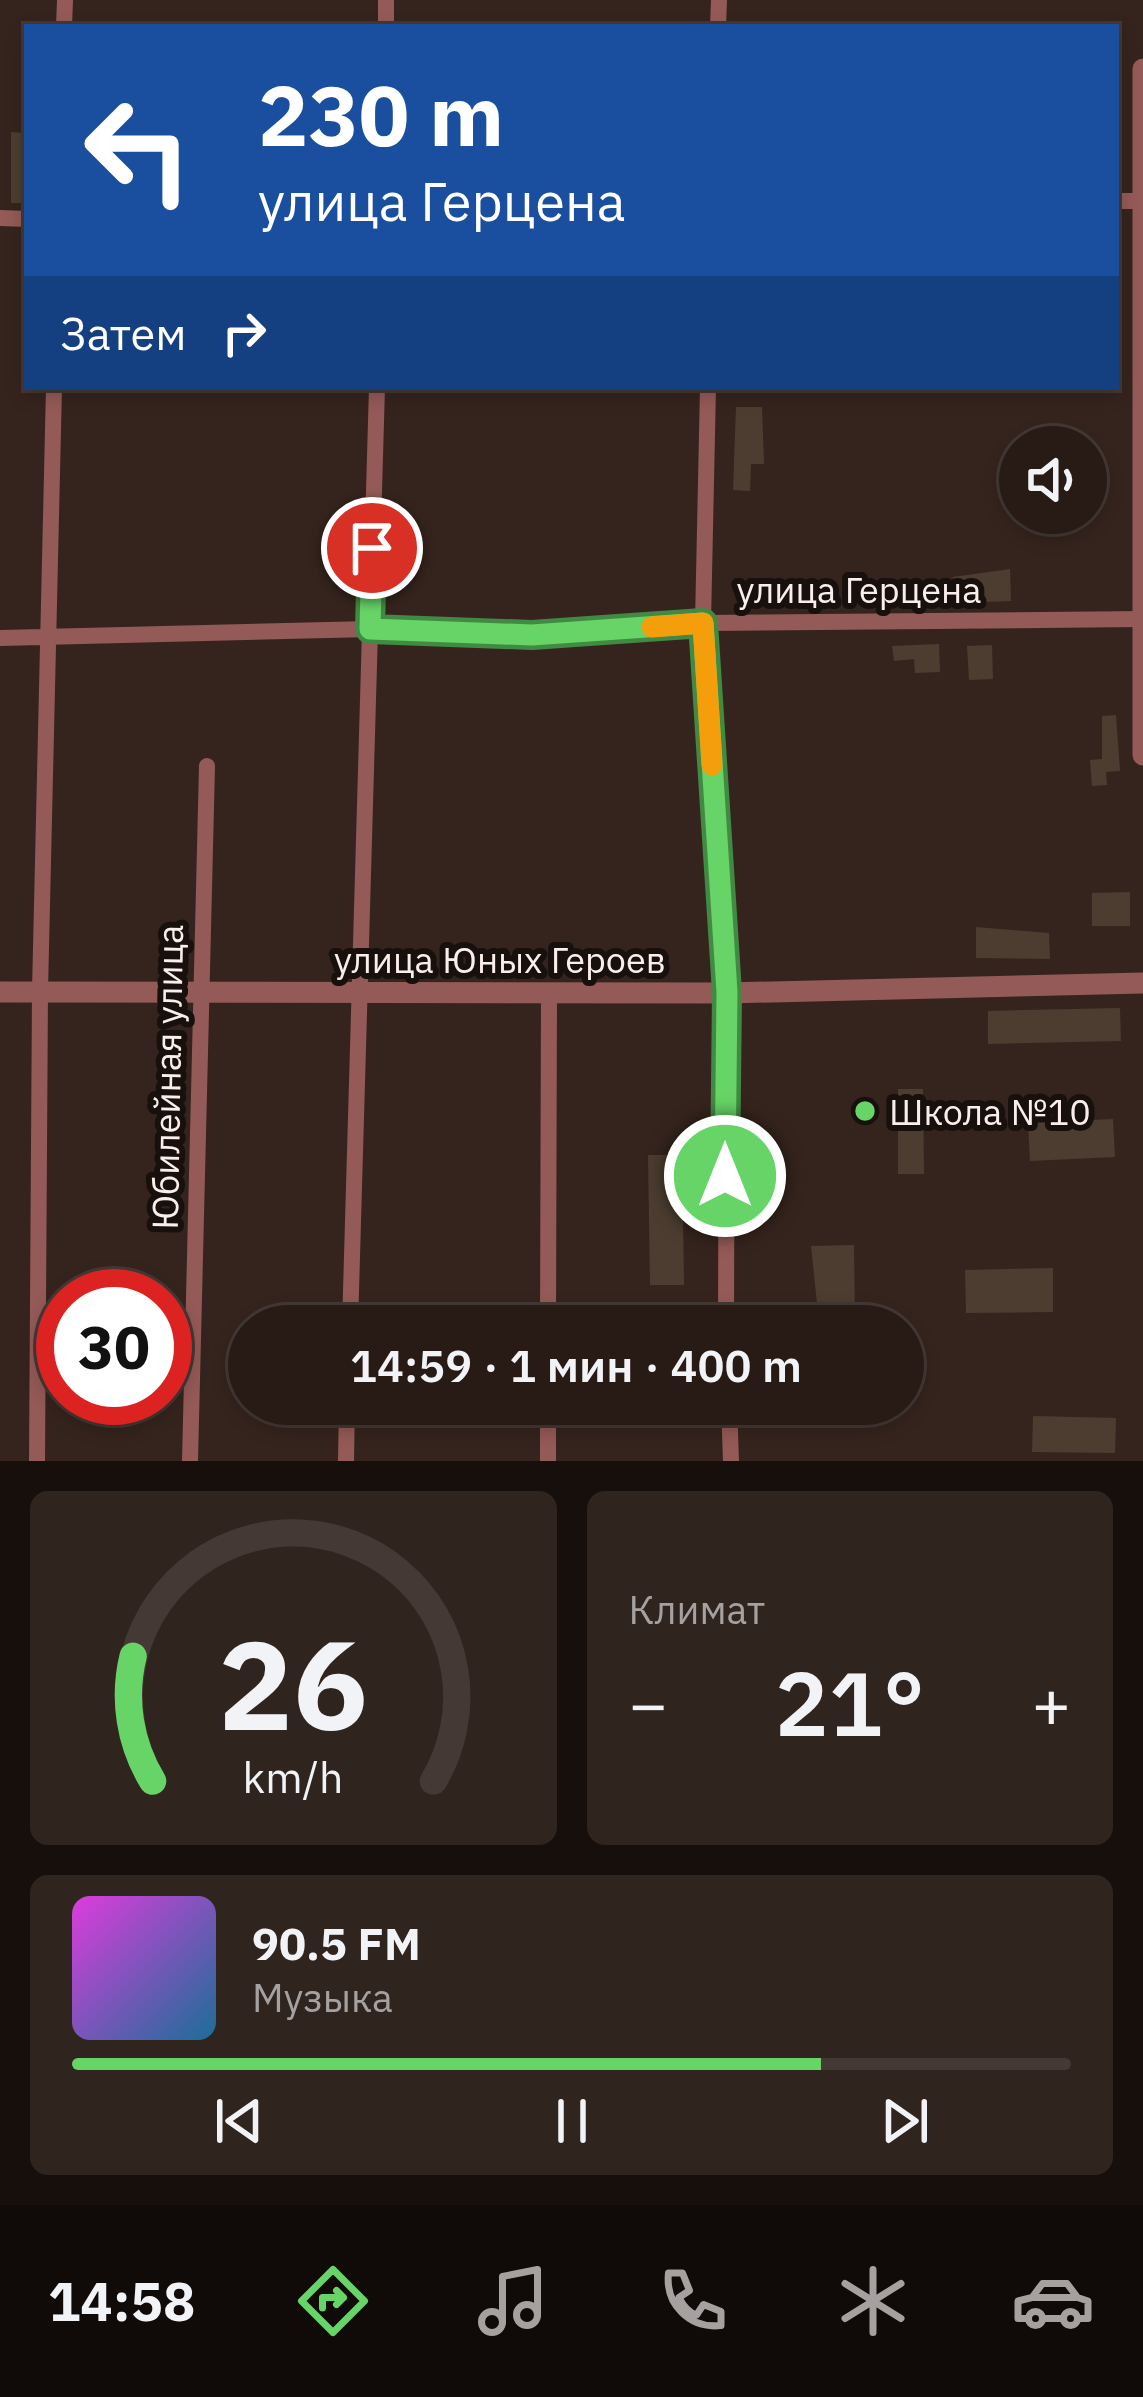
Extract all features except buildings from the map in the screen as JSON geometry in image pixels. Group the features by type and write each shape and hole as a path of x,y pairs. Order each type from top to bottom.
{"street":[{"path":"1143,69 1143,754"},
{"path":"38,1461 40,991 54,390"},
{"path":"351,1305 377,390"},
{"path":"708,390 703,623 727,992 726,1305"},
{"name":"улица Герцена","path":"0,638 370,629 532,635 703,623 1142,620"},
{"name":"Юбилейная улица","path":"190,1461 208,766"},
{"name":"улица Юных Героев","path":"0,992 727,992 1143,983"},
{"path":"548,1305 549,992"},
{"path":"346,1461 347,1425"},
{"path":"548,1425 548,1461"},
{"path":"729,1425 730,1461"}],"slow traffic":[{"path":"652,627 703,623 712,765"}],"place":[{"name":"Школа №10","path":"865,1111"}],"route":[{"path":"372,548 370,629 532,635 703,623 727,992 725,1176"}]}
